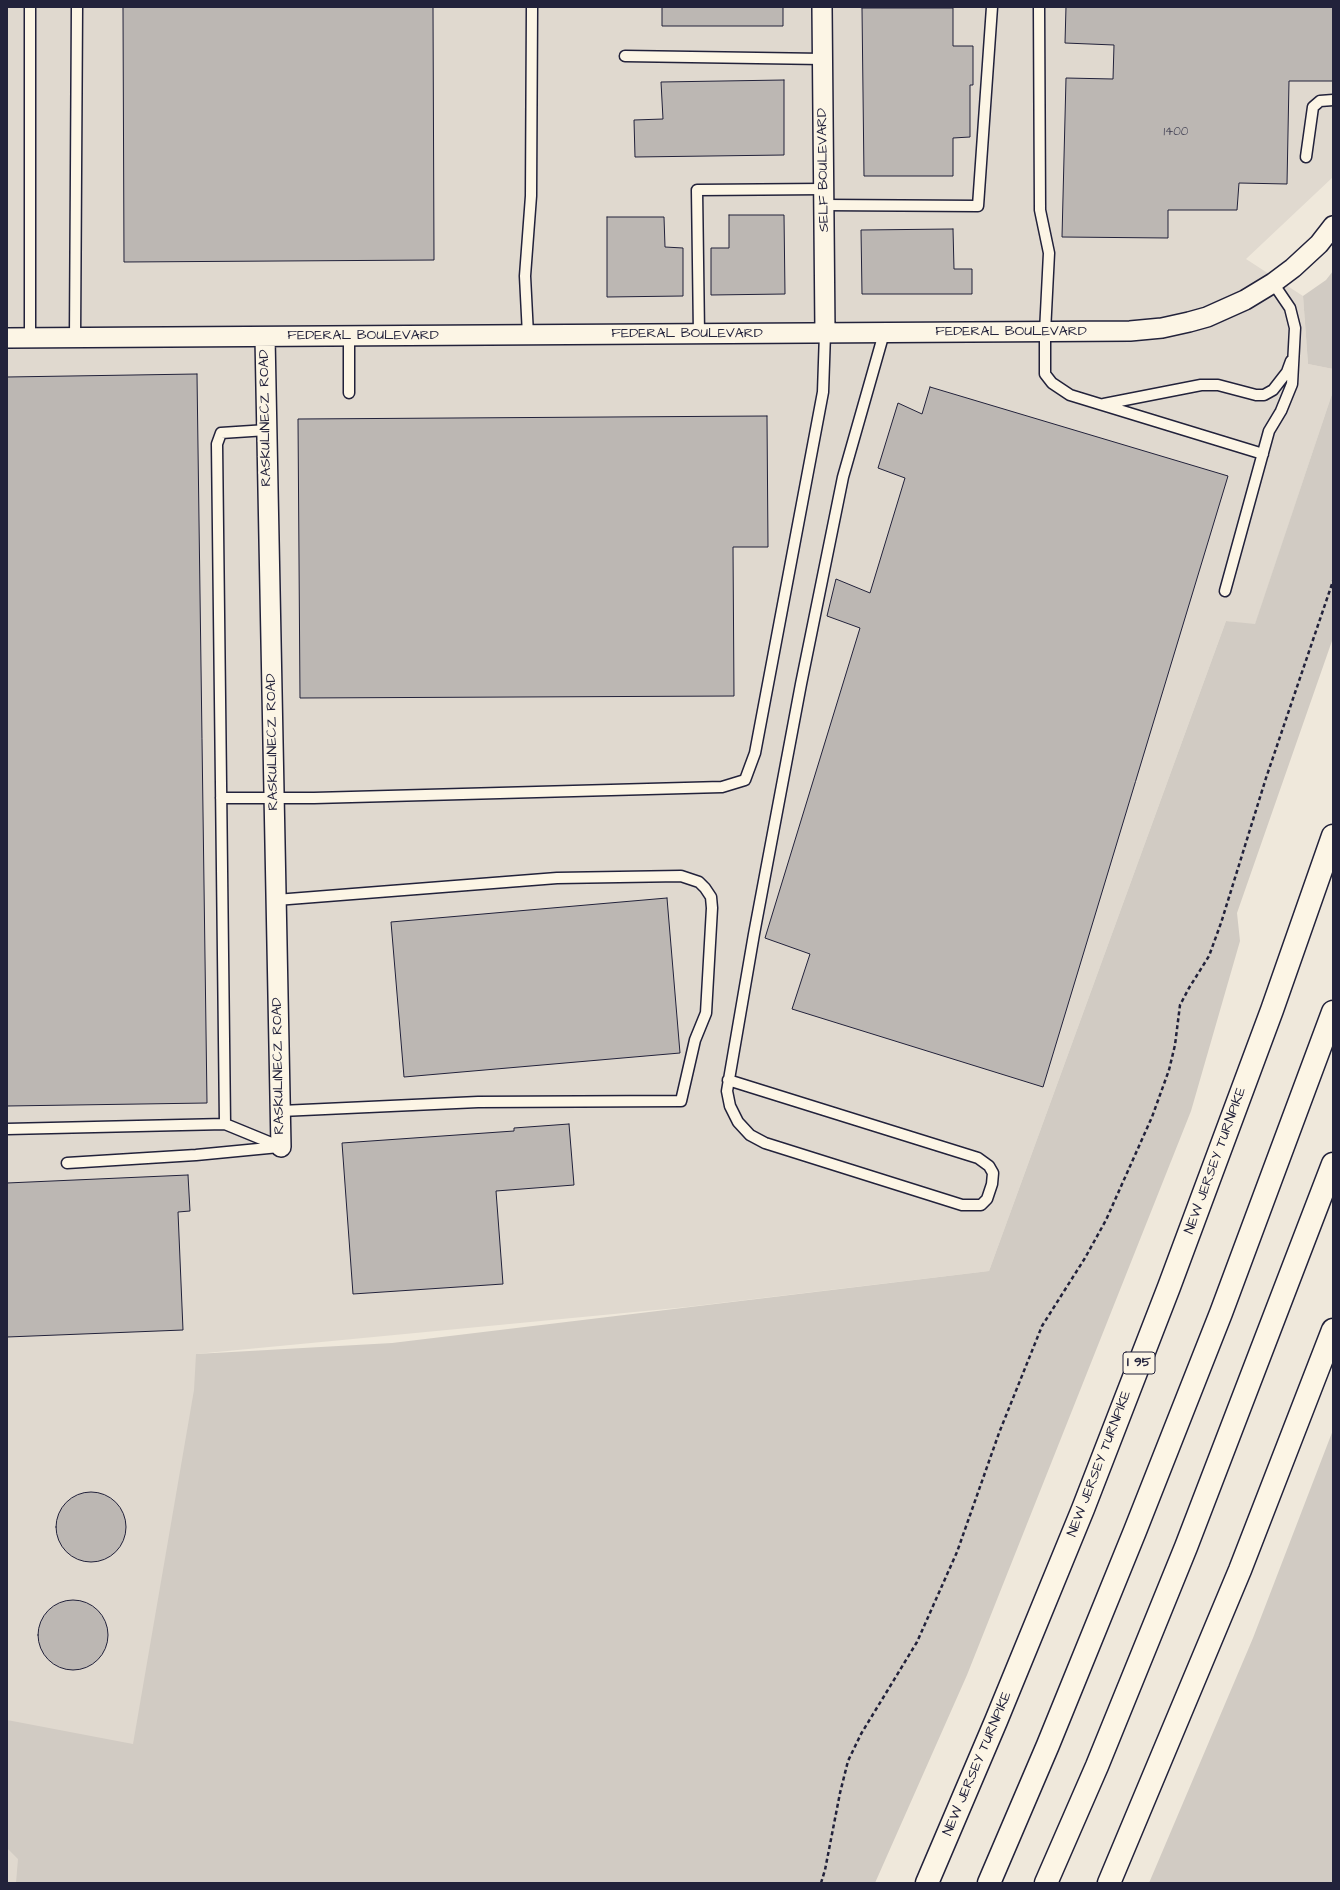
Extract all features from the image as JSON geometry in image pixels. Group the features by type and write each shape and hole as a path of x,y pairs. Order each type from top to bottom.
{"highway":[{"name":"NEW JERSEY TURNPIKE","path":"927,1883 996,1721 1083,1509 1169,1287 1269,1018 1333,836"},
{"path":"989,1883 1048,1745 1138,1524 1221,1313 1333,1012"},
{"path":"1046,1883 1097,1766 1186,1547 1333,1164"},
{"path":"1109,1883 1240,1570 1333,1330"}],"street":[{"name":"SELF BOULEVARD","path":"822,7 825,333"},
{"name":"FEDERAL BOULEVARD","path":"7,338 1130,331 1162,328 1189,322 1229,308 1274,283 1307,256 1333,226"},
{"name":"RASKULINECZ ROAD","path":"265,337 281,1147"}],"lane":[{"path":"30,7 30,338"},
{"path":"75,338 76,7"},
{"path":"528,335 525,276 531,196 532,7"},
{"path":"699,334 697,190 978,206 992,7"},
{"path":"1039,7 1040,210 1048,253 1044,332 1045,374 1052,383 1070,395 1263,454"},
{"path":"625,56 823,59"},
{"path":"1306,157 1313,107 1320,101 1333,100"},
{"path":"1225,591 1269,431 1281,411 1292,384 1296,328 1290,308 1274,283"},
{"path":"221,798 274,796 314,798 722,787 745,780 756,753 823,392 825,333"},
{"path":"728,1080 978,1158 989,1166 993,1173 992,1184 987,1199 981,1205 962,1205 765,1143 750,1135 738,1122 730,1106 726,1091 728,1080 801,684 843,477 884,333"},
{"path":"348,336 349,393"},
{"path":"1103,404 1202,385 1218,385 1256,395 1264,395 1273,390 1287,372 1293,358"},
{"path":"225,1124 217,444 221,433 267,430"},
{"path":"276,900 557,878 682,876 699,882 706,888 711,897 712,908 706,1013 695,1040 681,1101 478,1102 280,1111"},
{"path":"7,1129 225,1124 281,1147"},
{"path":"67,1163 196,1155 281,1147"}],"path":[{"path":"821,1883 826,1870 840,1793 848,1761 861,1734 917,1642 957,1552 999,1433 1042,1326 1085,1258 1106,1220 1152,1117 1169,1070 1175,1045 1180,1005 1209,956 1221,923 1266,778 1333,581"}],"shaded area":[{"path":"7,7 1333,7 1333,177 1246,259 1303,296 1308,364 1333,369 1333,391 1255,625 1226,621 989,1271 687,1307 196,1354 196,1363 491,1883 7,1883"},
{"path":"1333,271 1333,369 1308,364 1303,296 1326,280"},
{"path":"1333,391 1333,638 1237,913 1240,941 1191,1111 967,1675 875,1883 16,1883 18,1859 7,1848 7,1720 133,1744 194,1390 196,1354 392,1343 989,1271 1226,621 1255,624"},
{"path":"1333,1430 1333,1883 1149,1883 1253,1638"}],"building":[{"path":"123,7 433,7 434,260 124,262"},
{"path":"662,7 783,7 783,26 662,26"},
{"path":"1066,7 1333,7 1333,81 1289,81 1287,184 1239,183 1237,210 1168,210 1168,238 1062,237 1066,78 1113,79 1114,45 1065,43"},
{"path":"862,8 953,8 953,46 973,46 973,85 970,85 970,137 953,138 953,176 864,176"},
{"path":"784,80 784,155 635,157 634,120 663,119 661,82"},
{"path":"729,215 784,215 785,294 711,295 711,248 729,248"},
{"path":"607,217 664,217 665,247 683,248 683,296 607,297"},
{"path":"953,229 954,269 972,269 972,294 862,294 861,230"},
{"path":"197,374 207,1103 7,1106 7,377"},
{"path":"930,387 1228,476 1043,1087 792,1009 810,954 765,938 860,628 827,616 836,579 870,593 905,478 878,468 898,403 922,414"},
{"path":"767,416 768,547 733,547 734,696 300,698 298,419"},
{"path":"667,898 680,1053 404,1077 391,922"},
{"path":"569,1124 574,1185 496,1191 503,1284 353,1294 342,1143 514,1131 514,1128"},
{"path":"188,1175 190,1211 178,1212 183,1330 7,1337 7,1183"},
{"path":"84,1492 98,1492 111,1498 120,1507 124,1513 126,1527 124,1541 116,1552 105,1560 98,1562 84,1562 77,1560 66,1552 58,1541 56,1534 56,1520 58,1513 66,1502 77,1494"},
{"path":"66,1600 80,1600 93,1606 102,1615 106,1621 108,1635 106,1649 98,1660 87,1668 80,1670 66,1670 59,1668 48,1660 40,1649 38,1642 38,1628 40,1621 48,1610 59,1602"}]}
